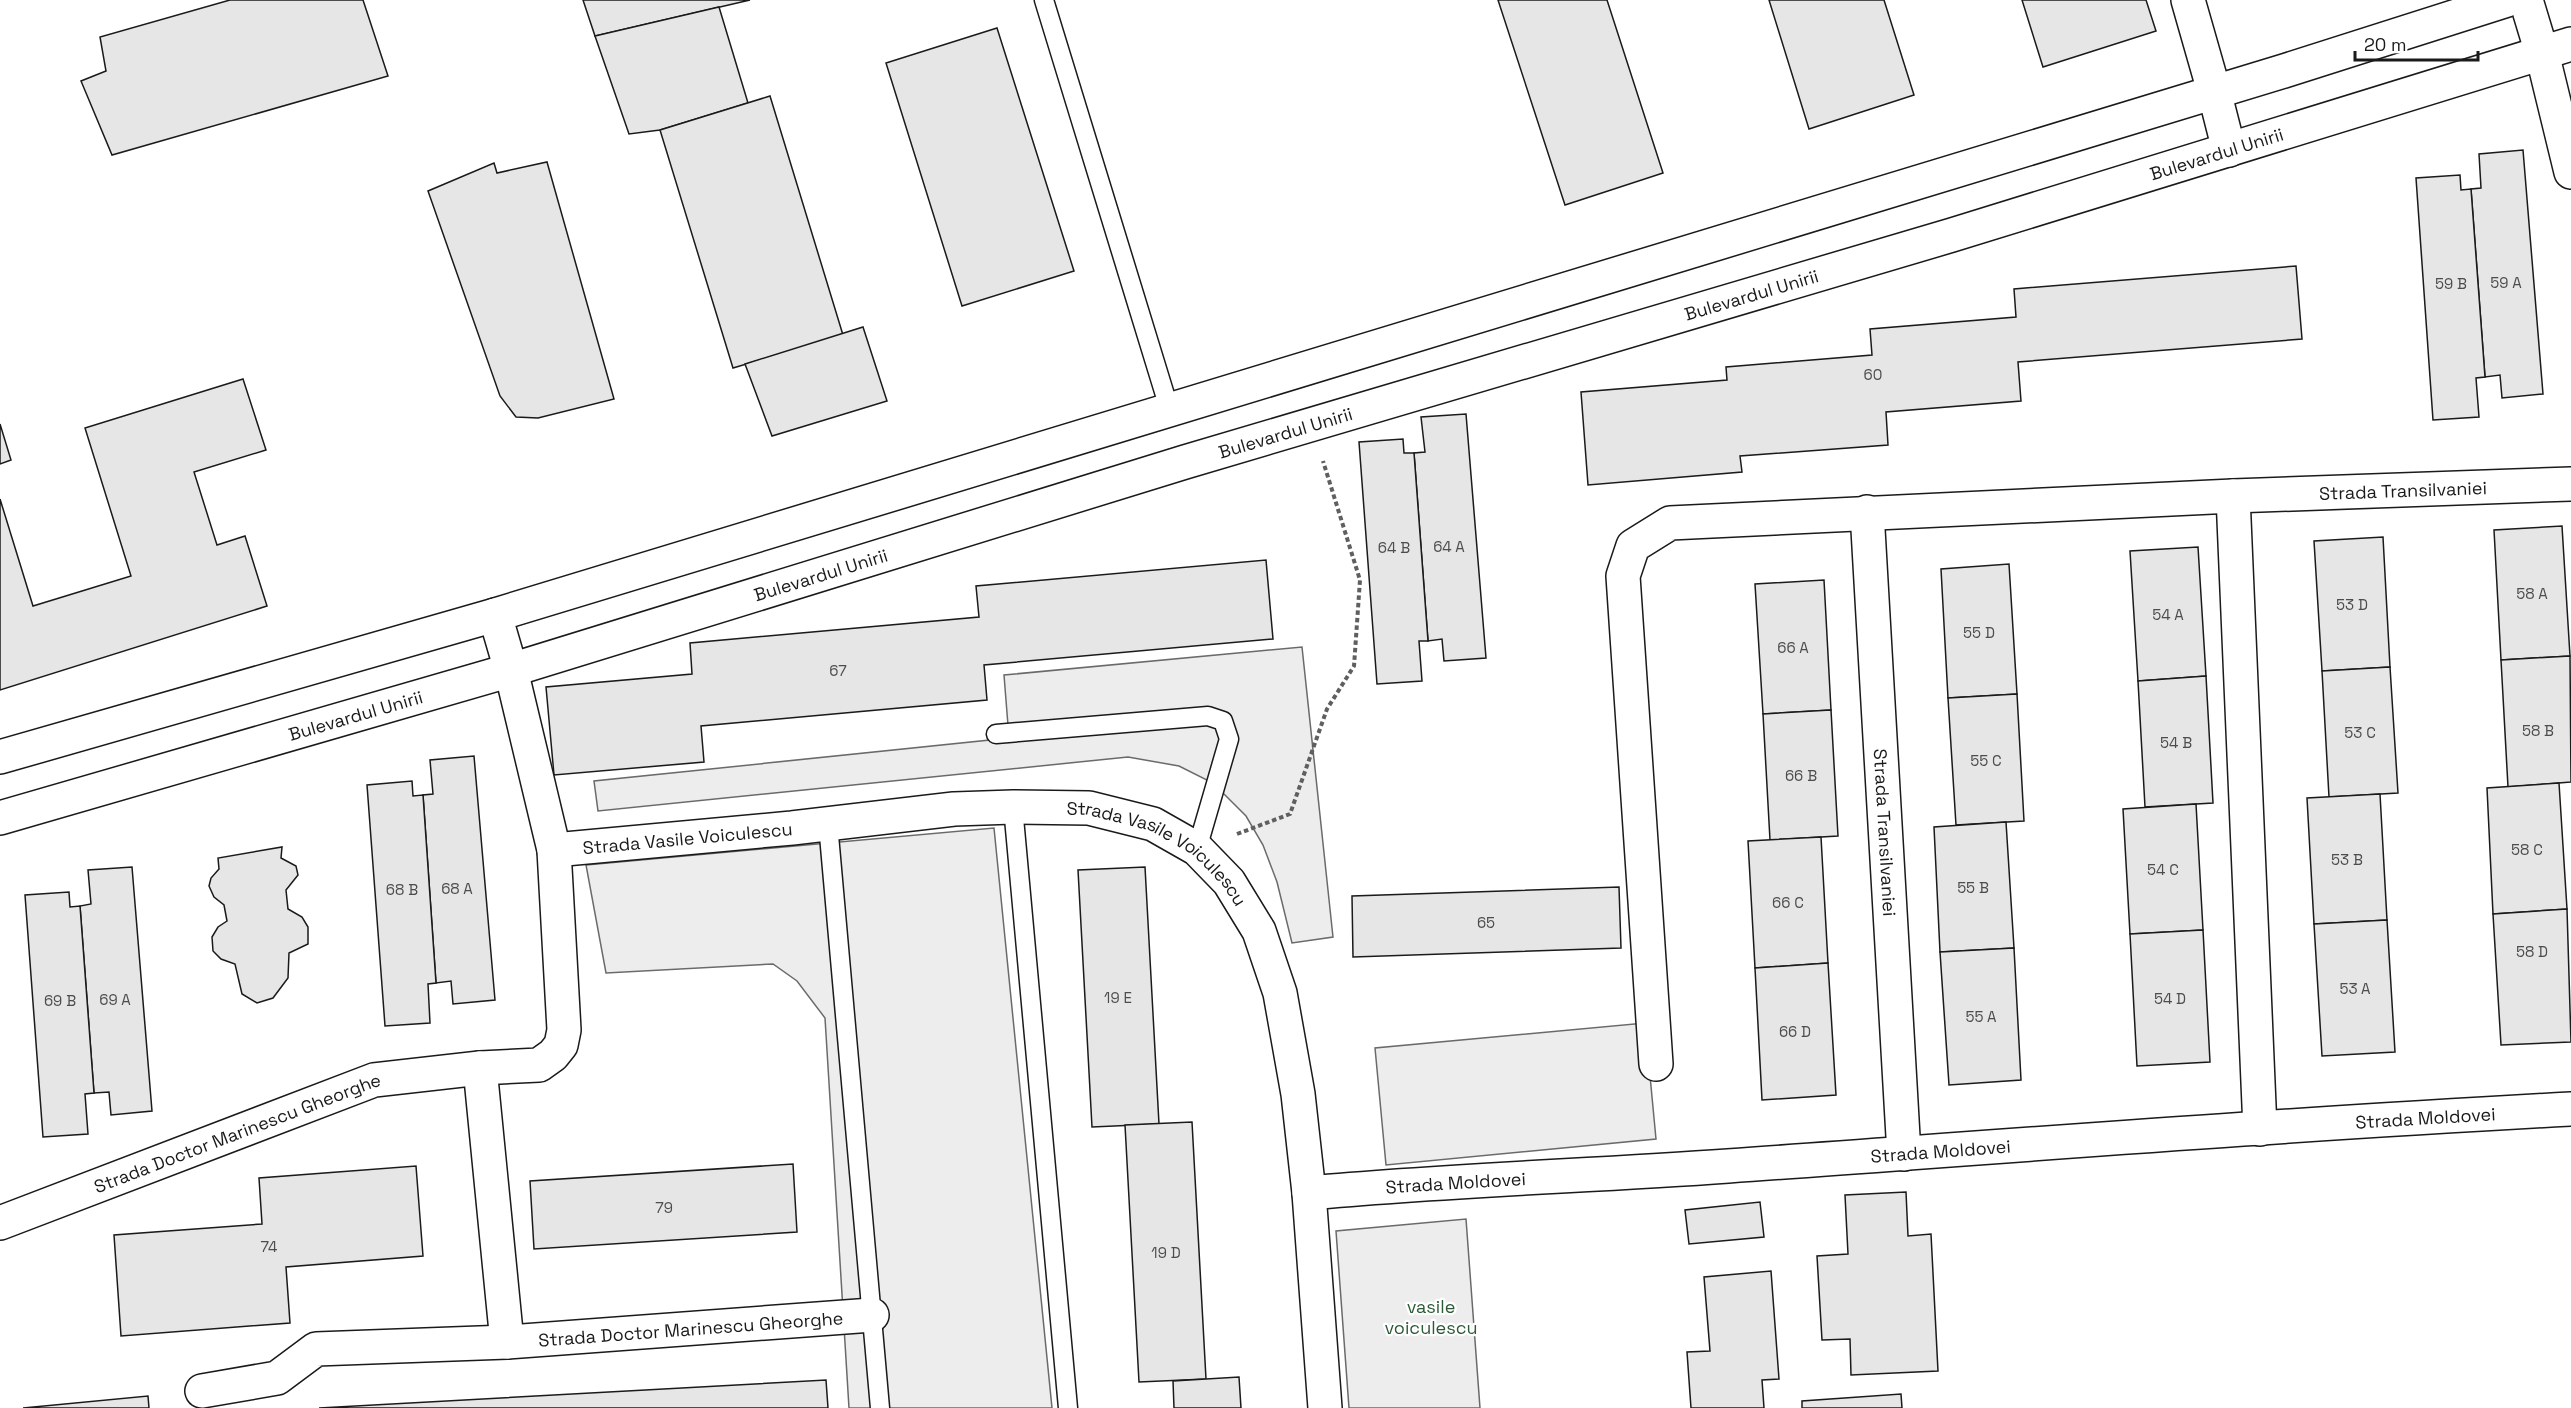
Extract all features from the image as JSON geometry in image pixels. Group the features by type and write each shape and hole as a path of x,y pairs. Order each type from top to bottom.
{"street":[{"path":"2188,0 2229,150"},
{"path":"0,757 495,615 2507,0"},
{"path":"2526,0 2557,49 2571,172"},
{"name":"Bulevardul Unirii","path":"0,818 511,670 1207,455 2229,150 2557,49"},
{"name":"Strada Transilvaniei","path":"1656,1064 1623,576 1633,546 1670,523 2233,496 2571,484"},
{"path":"2233,496 2260,1129"},
{"name":"Strada Transilvaniei","path":"1867,512 1904,1154"},
{"name":"Strada Doctor Marinescu Gheorghe","path":"0,1223 375,1080 480,1068 539,1065 553,1055 561,1045 564,1030 554,850 511,670 495,615"},
{"name":"Strada Vasile Voiculescu","path":"554,850 828,824 954,809 1013,807 1089,808 1153,824 1197,849 1229,882 1259,931 1280,993 1298,1094 1309,1194 1325,1408"},
{"path":"480,1068 507,1342"},
{"name":"Strada Moldovei","path":"1309,1194 1371,1187 2571,1110"},
{"name":"Strada Doctor Marinescu Gheorghe","path":"202,1391 277,1378 316,1349 507,1342 872,1316"}],"lane":[{"path":"1044,0 1169,408"},
{"path":"996,734 1208,716 1223,721 1228,739 1197,849"},
{"path":"1013,807 1068,1408"},
{"path":"828,824 880,1408"}],"path":[{"path":"1197,849 1290,814 1327,709 1354,666 1360,580 1322,458"}],"shaded area":[{"path":"1302,647 1333,937 1292,943 1277,882 1263,845 1246,816 1213,783 1179,766 1128,757 598,811 594,781 1009,738 1004,675"},
{"path":"994,828 1052,1408 849,1408 825,1018 797,981 773,964 606,973 586,865"},
{"path":"1645,1023 1656,1139 1386,1165 1375,1048"},
{"name":"vasile voiculescu","path":"1466,1219 1480,1408 1349,1408 1336,1231"}],"building":[{"path":"230,0 363,0 388,76 112,155 81,81 106,71 100,37"},
{"path":"583,0 750,0 595,36"},
{"path":"1498,0 1607,0 1663,173 1565,205"},
{"path":"1769,0 1884,0 1914,95 1809,129"},
{"path":"2022,0 2146,0 2156,31 2043,67"},
{"path":"719,7 748,103 660,130 629,134 595,36"},
{"path":"997,28 1074,271 962,306 886,63"},
{"path":"770,96 843,335 733,368 660,130"},
{"path":"2523,150 2543,394 2502,398 2500,375 2485,377 2471,189 2481,188 2479,154"},
{"path":"547,162 614,399 538,418 516,417 500,396 428,191 494,163 497,173"},
{"path":"2460,175 2461,190 2471,189 2485,377 2476,378 2479,417 2433,420 2416,178"},
{"path":"2296,266 2302,339 2018,362 2021,401 1886,412 1888,445 1740,456 1742,472 1588,485 1581,392 1727,380 1726,367 1872,355 1870,329 2016,317 2014,289"},
{"path":"863,327 887,401 772,436 745,364"},
{"path":"243,379 266,450 194,472 217,545 245,536 267,606 0,690 0,499 33,606 131,576 85,428"},
{"path":"1466,414 1486,658 1444,661 1442,639 1428,641 1414,453 1425,452 1421,417"},
{"path":"0,424 11,460 0,464"},
{"path":"1403,439 1404,453 1414,453 1428,641 1419,641 1422,681 1377,684 1359,442"},
{"path":"2562,526 2570,656 2501,660 2494,530"},
{"path":"2383,537 2390,667 2322,671 2314,541"},
{"path":"2198,547 2206,676 2138,681 2130,551"},
{"path":"1266,560 1273,639 984,665 987,700 701,726 704,762 554,775 546,687 692,674 690,643 979,617 976,586"},
{"path":"2009,564 2017,694 1948,698 1941,569"},
{"path":"1824,580 1831,710 1763,714 1755,584"},
{"path":"2570,656 2571,782 2508,787 2501,660"},
{"path":"2390,667 2398,793 2329,797 2322,671"},
{"path":"2206,676 2213,803 2145,807 2138,681"},
{"path":"2017,694 2024,821 1956,825 1948,698"},
{"path":"1831,710 1838,836 1770,840 1763,714"},
{"path":"474,756 495,1000 453,1004 451,981 436,983 423,795 433,794 430,760"},
{"path":"412,781 413,796 423,795 436,983 428,984 430,1023 385,1026 367,785"},
{"path":"2559,783 2567,909 2493,914 2487,788"},
{"path":"2380,794 2387,920 2314,924 2307,798"},
{"path":"2196,804 2203,930 2130,934 2123,809"},
{"path":"2006,822 2014,948 1940,952 1934,827"},
{"path":"1821,837 1828,963 1755,968 1748,841"},
{"path":"282,847 281,858 296,866 298,875 286,890 288,909 302,917 308,927 308,944 289,953 288,978 273,998 257,1003 242,994 235,964 221,959 213,951 212,937 218,927 227,921 224,905 214,897 209,886 211,878 219,869 218,858"},
{"path":"132,867 152,1111 111,1115 109,1092 94,1093 80,906 91,904 88,870"},
{"path":"1145,867 1159,1124 1092,1127 1078,870"},
{"path":"1619,887 1621,948 1353,957 1352,896"},
{"path":"69,892 70,907 80,906 94,1093 85,1094 88,1134 43,1137 25,895"},
{"path":"2567,909 2571,1042 2501,1045 2493,914"},
{"path":"2387,920 2395,1052 2322,1056 2314,924"},
{"path":"2203,930 2210,1062 2137,1066 2130,934"},
{"path":"2014,948 2021,1080 1949,1085 1940,952"},
{"path":"1828,963 1836,1095 1762,1100 1755,968"},
{"path":"1192,1122 1206,1379 1139,1382 1125,1125"},
{"path":"793,1164 797,1232 534,1249 530,1181"},
{"path":"416,1166 423,1256 286,1267 290,1323 121,1336 114,1235 262,1224 259,1178"},
{"path":"1906,1192 1908,1236 1931,1234 1938,1371 1851,1375 1850,1339 1822,1340 1817,1256 1848,1254 1845,1195"},
{"path":"1760,1202 1764,1237 1689,1244 1685,1210"},
{"path":"1771,1271 1779,1379 1762,1380 1764,1408 1691,1408 1687,1352 1710,1351 1704,1277"},
{"path":"1239,1377 1241,1408 1174,1408 1173,1381"},
{"path":"826,1380 828,1408 319,1408"},
{"path":"1901,1394 1902,1408 1802,1408 1802,1401"},
{"path":"148,1396 149,1408 23,1408"}]}
